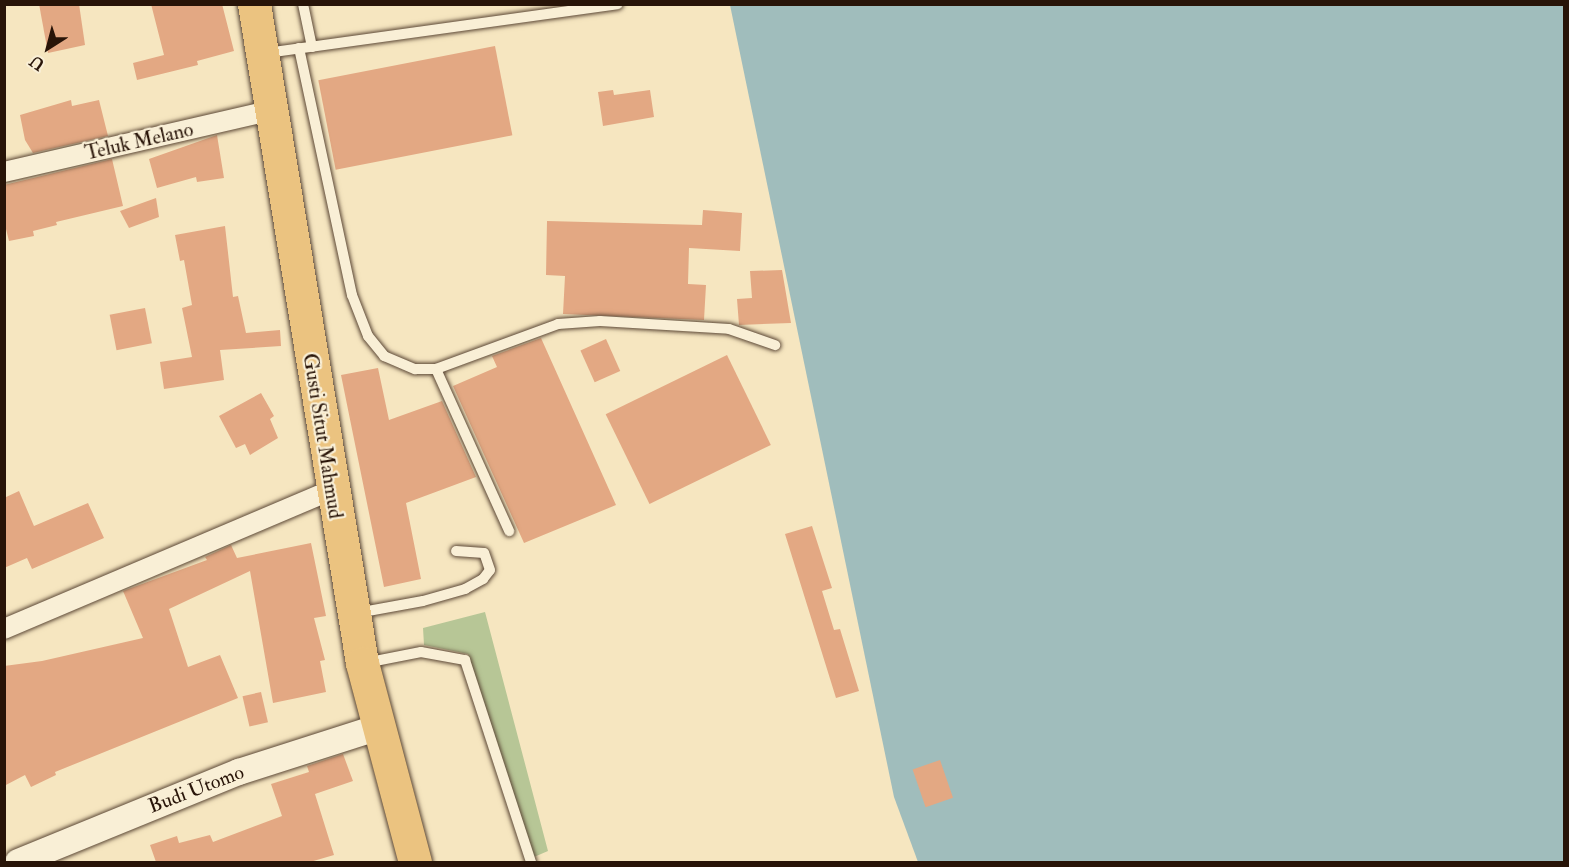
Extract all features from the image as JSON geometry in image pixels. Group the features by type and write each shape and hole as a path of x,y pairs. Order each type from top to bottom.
{"highway":[{"name":"Gusti Situt Mahmud","path":"254,4 273,110 331,490 362,663 415,862"}],"street":[{"name":"Teluk Melano","path":"4,172 273,110"},
{"path":"4,629 331,490"},
{"name":"Budi Utomo","path":"18,862 239,772 379,727"}],"lane":[{"path":"303,4 312,46"},
{"path":"263,53 618,4"},
{"path":"299,48 359,318 384,356 415,369 436,369 558,324 583,322 668,323 729,329 776,345"},
{"path":"436,369 509,531"},
{"path":"353,614 423,601 465,589 483,579 490,570 484,553 456,551"},
{"path":"362,663 421,652 465,660 531,862"}],"green space":[{"path":"485,612 548,851 534,857 468,654 424,645 423,628"}],"water":[{"path":"730,5 1564,5 1564,862 918,862 894,797"}],"building":[{"path":"39,4 79,4 85,45 48,53"},
{"path":"151,4 222,4 234,51 197,61 198,65 137,80 133,63 164,55"},
{"path":"495,46 512,135 336,170 318,80"},
{"path":"613,90 614,95 650,90 654,117 603,126 598,92"},
{"path":"71,100 72,106 99,100 108,136 33,153 25,140 20,115"},
{"path":"217,135 224,178 197,182 196,177 157,188 149,159"},
{"path":"112,159 123,206 56,222 57,225 33,231 34,236 9,241 4,221 4,185"},
{"path":"156,198 159,217 129,228 120,211"},
{"path":"703,210 742,213 740,251 689,248 688,284 706,285 704,320 563,314 565,276 546,275 547,221 702,225"},
{"path":"225,226 233,297 238,296 246,333 280,330 281,346 220,350 224,380 164,389 160,362 192,357 182,308 192,305 184,260 180,261 175,235"},
{"path":"782,270 791,323 739,325 737,299 752,298 750,271"},
{"path":"145,308 152,343 117,350 110,315"},
{"path":"541,338 616,505 524,543 453,386 497,367 492,356"},
{"path":"606,339 620,371 595,382 580,350"},
{"path":"727,355 771,445 649,504 606,414"},
{"path":"378,368 389,420 442,401 476,477 406,503 421,579 384,587 341,375"},
{"path":"261,393 274,416 270,419 278,438 250,455 245,444 236,448 219,416"},
{"path":"19,491 34,526 88,503 104,538 32,569 27,558 4,568 4,498"},
{"path":"812,526 832,588 822,591 834,630 840,629 859,691 836,698 785,534"},
{"path":"311,543 326,616 314,618 325,660 320,661 326,692 273,703 250,571 169,609 188,667 220,655 238,698 55,772 56,775 31,787 25,775 4,786 4,666 42,661 143,638 123,591 207,560 205,557 231,545 237,558"},
{"path":"261,692 268,722 249,726 242,696"},
{"path":"343,754 353,781 315,794 334,855 310,862 156,862 150,845 177,836 179,843 210,835 213,842 282,816 271,784 309,772 307,766"},
{"path":"940,760 953,798 926,807 913,769"}]}
